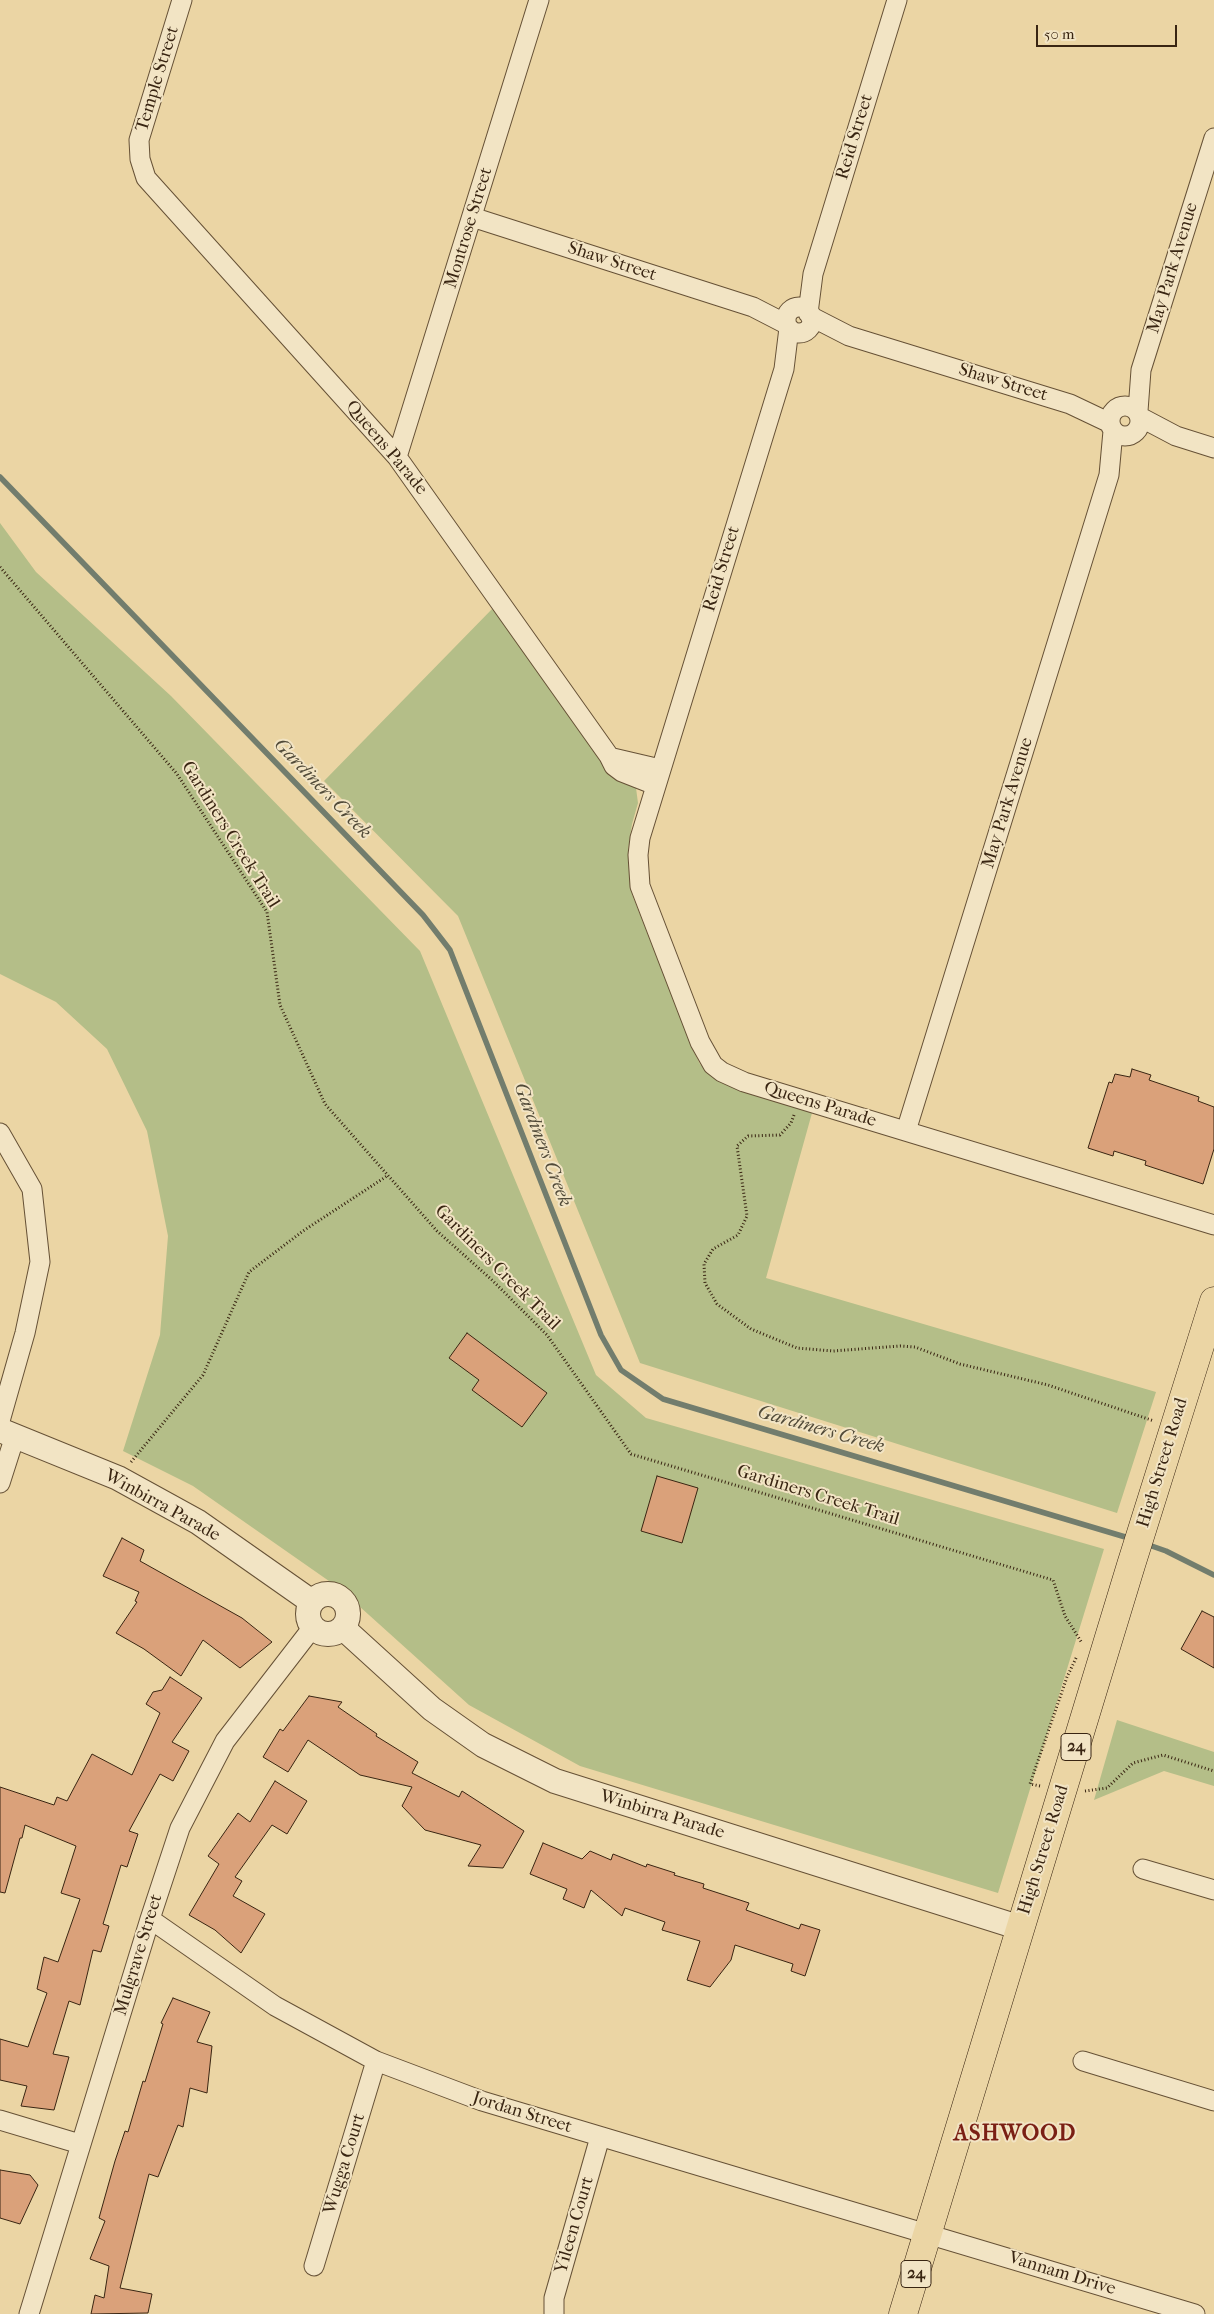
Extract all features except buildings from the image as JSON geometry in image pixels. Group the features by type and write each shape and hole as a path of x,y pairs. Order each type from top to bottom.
{"main road":[{"name":"High Street Road","path":"904,2314 1131,1566 1214,1301"}],"street":[{"name":"Temple Street","path":"140,160 139,140 142,126 182,0"},
{"name":"Montrose Street","path":"397,457 539,0"},
{"name":"Reid Street","path":"657,777 897,0"},
{"name":"May Park Avenue","path":"906,1131 1214,138"},
{"name":"Queens Parade","path":"140,160 151,185 397,457 609,756 614,766 622,772 657,777 640,838 638,855 640,886 700,1042 713,1065 722,1072 744,1082 1214,1225"},
{"name":"Shaw Street","path":"472,217 753,307 777,307 798,320 1214,448"},
{"path":"0,1133 32,1189 40,1262 5,1429 0,1483"},
{"name":"Winbirra Parade","path":"5,1429 118,1478 198,1522 312,1602"},
{"path":"324,1594 338,1596 347,1607 348,1614 343,1628 331,1634 324,1633 313,1627 308,1616 312,1602 324,1594"},
{"name":"Mulgrave Street","path":"29,2314 80,2144 180,1828 225,1740 313,1627"},
{"name":"Winbirra Parade","path":"343,1628 432,1709 484,1745 555,1781 1021,1928"},
{"path":"1143,1869 1214,1890"},
{"name":"Jordan Street","path":"150,1919 275,2006 376,2061 482,2101 928,2233"},
{"name":"Wugga Court","path":"314,2266 376,2061"},
{"path":"1083,2061 1214,2102"},
{"path":"0,2120 80,2144"},
{"name":"Yileen Court","path":"554,2314 554,2298 600,2137"},
{"name":"Vannam Drive","path":"928,2233 1195,2314"}],"path":[{"name":"Gardiners Creek Trail","path":"0,567 178,774 267,912 280,1005 325,1104 437,1231 492,1280 547,1335 631,1454 1053,1580 1065,1616 1082,1641 1067,1677 1030,1784 1062,1792 1107,1788 1133,1763 1163,1755 1214,1771"},
{"path":"801,1098 791,1123 780,1134 748,1136 737,1146 747,1216 738,1235 713,1249 704,1264 706,1283 717,1304 751,1329 797,1348 833,1351 915,1347 960,1364 1048,1385 1151,1420 1175,1425"},
{"path":"118,1478 203,1376 249,1272 303,1231 387,1176"}],"green space":[{"path":"0,523 36,572 171,696 420,951 596,1375 646,1418 1104,1549 998,1893 580,1766 469,1705 339,1588 193,1486 123,1451 160,1335 168,1236 147,1131 107,1049 56,1002 0,974"},
{"path":"494,607 636,788 638,803 632,824 628,851 632,894 700,1064 708,1073 729,1086 812,1113 766,1278 1156,1392 1117,1513 640,1363 458,916 324,781"},
{"path":"1117,1720 1214,1752 1214,1786 1164,1771 1094,1800"}],"waterway":[{"name":"Gardiners Creek","path":"0,477 423,915 450,950 601,1335 621,1370 663,1399 1132,1539"},
{"name":"Gardiners Creek","path":"1146,1544 1166,1551 1214,1575"}],"district":[{"name":"ASHWOOD","path":"1015,2135"}]}
